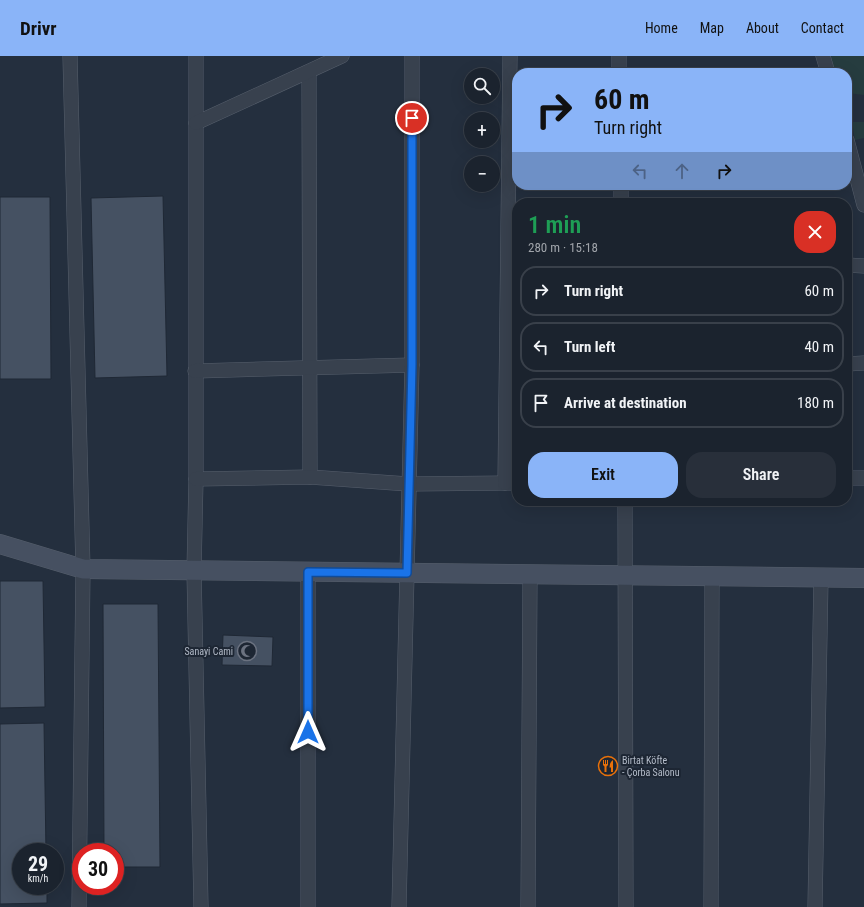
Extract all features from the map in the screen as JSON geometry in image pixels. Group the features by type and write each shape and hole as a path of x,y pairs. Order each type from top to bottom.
{"street":[{"path":"70,56 83,569 79,907"},
{"path":"196,56 196,479 194,571 201,907"},
{"path":"196,123 342,56"},
{"path":"399,907 412,365 412,56"},
{"path":"196,479 310,476 408,484 511,483 510,56"},
{"path":"619,56 620,68"},
{"path":"824,56 827,68"},
{"path":"309,72 311,368 310,476"},
{"path":"852,160 864,205"},
{"path":"852,265 864,266"},
{"path":"852,364 864,363"},
{"path":"195,371 412,365"},
{"path":"852,478 864,478"},
{"path":"625,506 626,907"},
{"path":"0,544 83,569 864,578"},
{"path":"308,572 308,907"},
{"path":"528,907 530,575"},
{"path":"711,907 712,577"},
{"path":"815,907 821,578"}],"green space":[{"path":"831,56 864,56 864,95 852,94 852,68 834,68"},
{"path":"852,122 864,122 864,138 855,140"}],"building":[{"path":"163,196 167,376 95,378 91,198"},
{"path":"0,197 50,197 51,379 0,379"},
{"path":"0,581 43,581 45,707 0,708"},
{"path":"103,604 158,604 160,867 124,867 124,843 104,843"},
{"name":"Sanayi Cami","path":"223,635 273,637 272,666 222,665"},
{"path":"44,723 46,843 12,843 12,895 47,895 47,903 0,904 0,724"}],"place":[{"name":"Sanayi Cami","path":"247,651"},
{"name":"Birtat Köfte - Çorba Salonu","path":"608,766"}],"route":[{"path":"308,732 308,572 407,573 412,365 412,118"}]}
